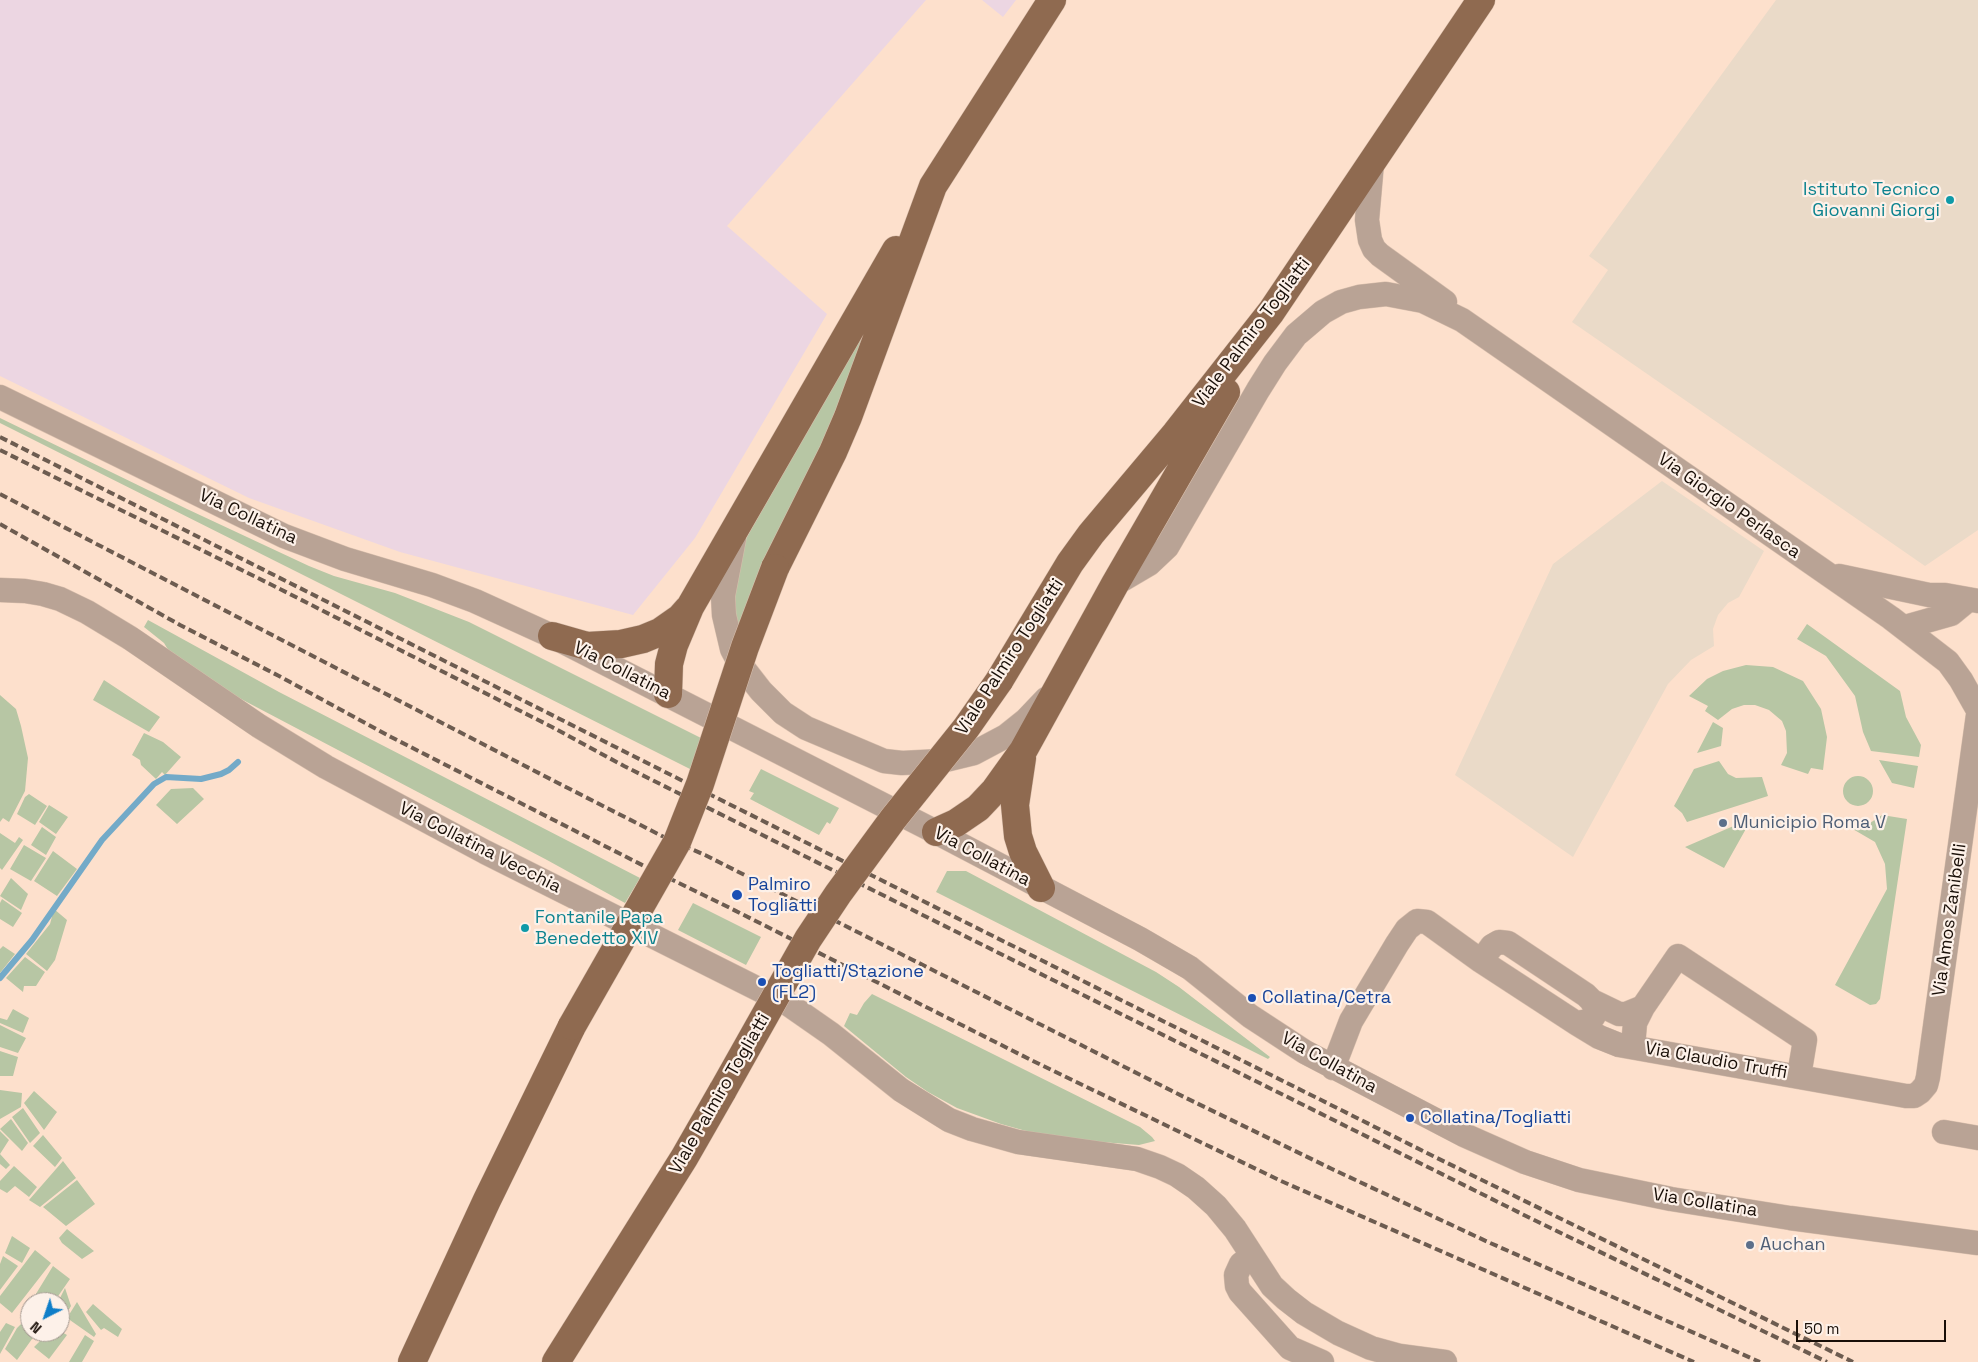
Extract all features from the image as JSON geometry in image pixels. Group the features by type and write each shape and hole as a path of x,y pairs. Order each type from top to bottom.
{"main road":[{"path":"668,694 669,664 674,645 690,607 933,186 1052,0"},
{"name":"Viale Palmiro Togliatti","path":"556,1362 684,1158 808,939 838,894 893,820 966,728 999,681 1058,582 1091,534 1176,433 1272,312 1481,0"},
{"path":"412,1362 487,1200 572,1026 677,842 700,784 748,639 774,568 848,417 933,186"},
{"path":"936,832 956,823 978,808 996,790 1023,751 1272,312"},
{"path":"552,636 587,646 620,644 643,639 660,632 680,618 690,607"},
{"path":"1023,751 1016,791 1017,827 1023,852 1041,888"}],"street":[{"path":"1372,163 1367,220 1370,240 1374,249 1445,303 1462,320"},
{"path":"1116,584 1149,564 1167,548 1275,363 1296,335 1318,316 1347,300 1380,294 1423,301 1462,320"},
{"name":"Via Giorgio Perlasca","path":"1462,320 1898,623 1948,662 1978,710"},
{"name":"Via Collatina","path":"0,397 284,536 345,559 432,585 475,601 552,636 668,694 936,832 1180,961 1267,1028 1305,1052 1504,1154 1579,1180 1671,1199 1790,1218 1978,1243"},
{"path":"737,525 724,596 727,632 736,656 756,685 783,713 836,742 878,760 890,763 942,762 964,756 992,744 1016,728 1042,703 1065,676"},
{"path":"1828,574 1929,595 1944,595 1965,605"},
{"name":"Via Collatina Vecchia","path":"0,590 43,594 60,599 87,612 130,638 259,726 326,767 501,860 788,1004 831,1034 901,1090 949,1120 972,1129 1018,1142 1138,1159 1177,1176 1196,1188 1216,1206 1229,1221 1272,1286 1304,1313 1349,1339 1388,1358 1444,1362"},
{"path":"1898,623 1929,595"},
{"path":"1898,623 1965,605"},
{"path":"1948,662 1946,636 1965,605"},
{"name":"Via Amos Zanibelli","path":"1920,1092 1926,1085 1928,1078 1972,809 1978,715"},
{"name":"Via Claudio Truffi","path":"1333,1068 1351,1021 1397,944 1407,929 1417,921 1427,922 1481,961 1607,1041 1906,1096 1914,1096 1920,1092"},
{"path":"1481,961 1492,946 1499,942 1508,943 1578,989 1592,1001 1619,1014 1626,1014 1643,1007"},
{"name":"Via Claudio Truffi","path":"1633,1047 1635,1023 1643,1007 1678,956 1805,1040 1799,1076"},
{"path":"1576,1023 1588,1021 1593,1017 1596,1012 1592,1001"},
{"path":"1944,1132 1978,1138"},
{"path":"1252,1256 1238,1269 1236,1275 1237,1286 1240,1292 1285,1355 1322,1362"}],"shaded area":[{"path":"0,0 926,0 727,226 827,314 695,538 633,615 400,552 249,498 0,376"},
{"path":"982,0 1016,0 1003,17"},
{"path":"1776,0 1978,0 1978,530 1925,566 1572,322 1608,270 1589,256"},
{"path":"1662,481 1764,551 1739,597 1728,603 1718,615 1713,629 1714,646 1691,660 1668,684 1573,857 1455,775 1553,564"}],"green space":[{"path":"867,325 838,416 735,635 732,585 744,542"},
{"path":"0,418 309,566 334,576 395,593 469,622 701,738 690,769 0,423"},
{"path":"148,620 279,692 640,878 625,903 222,689 170,653 164,643 144,627"},
{"path":"1807,624 1900,691 1906,717 1921,745 1919,757 1871,751 1863,732 1855,696 1826,656 1797,639"},
{"path":"1746,665 1773,667 1803,681 1821,709 1827,737 1823,770 1811,768 1808,774 1781,765 1787,753 1786,731 1782,721 1769,710 1755,705 1744,705 1732,709 1718,720 1705,711 1708,706 1689,696 1707,679 1723,671"},
{"path":"104,680 160,717 149,732 93,700"},
{"path":"0,695 16,709 28,758 25,791 9,822 3,818 0,822"},
{"path":"1713,722 1723,728 1721,746 1697,753"},
{"path":"144,733 163,742 181,757 165,775 162,772 156,779 141,765 140,760 132,755"},
{"path":"1879,760 1918,766 1914,788 1892,783"},
{"path":"1719,761 1728,774 1736,778 1762,777 1768,796 1687,822 1682,813 1674,806 1694,769"},
{"path":"761,769 839,808 830,824 827,822 819,835 750,799 754,793 749,791"},
{"path":"1858,776 1869,780 1873,791 1869,802 1858,806 1847,802 1843,791 1847,780"},
{"path":"193,788 204,799 177,824 156,805 171,789"},
{"path":"29,794 47,806 35,825 17,814 25,797"},
{"path":"49,805 68,817 56,834 39,822"},
{"path":"1882,815 1907,819 1880,999 1876,1004 1870,1005 1835,985 1887,889 1885,864 1875,842 1851,828 1870,823"},
{"path":"1752,818 1724,868 1685,847"},
{"path":"42,827 56,837 46,855 31,845"},
{"path":"0,833 15,843 19,837 23,840 2,870 0,868"},
{"path":"24,845 46,858 31,881 10,869"},
{"path":"53,851 77,869 57,896 34,881"},
{"path":"947,871 966,871 1156,972 1179,987 1270,1057 1268,1059 936,892"},
{"path":"11,878 28,894 21,910 0,896"},
{"path":"2,899 22,913 13,927 0,919 0,903"},
{"path":"693,903 761,937 746,965 678,930"},
{"path":"54,909 67,920 55,960 47,971 26,954 50,924"},
{"path":"3,946 15,954 0,973 0,949"},
{"path":"25,957 45,972 36,986 24,986 23,992 6,978"},
{"path":"872,994 1140,1127 1155,1141 1139,1145 1051,1138 1001,1124 957,1108 906,1077 844,1026 850,1013 857,1015"},
{"path":"13,1009 29,1018 23,1033 0,1023 0,1018 7,1020"},
{"path":"0,1025 26,1038 18,1053 0,1047"},
{"path":"0,1051 18,1057 13,1076 0,1076"},
{"path":"0,1090 22,1093 21,1107 0,1119"},
{"path":"34,1091 57,1112 44,1130 24,1103"},
{"path":"23,1108 40,1133 30,1143 12,1117"},
{"path":"11,1119 28,1143 22,1151 0,1129"},
{"path":"0,1131 9,1140 0,1154"},
{"path":"43,1135 62,1158 55,1167 33,1146"},
{"path":"0,1154 10,1165 6,1169 0,1164"},
{"path":"63,1161 76,1178 40,1207 29,1200"},
{"path":"14,1166 37,1187 29,1197 15,1186 7,1193 0,1189 0,1181"},
{"path":"77,1180 95,1204 66,1226 43,1207"},
{"path":"67,1229 94,1251 82,1259 62,1243 59,1238"},
{"path":"12,1236 30,1248 22,1263 5,1253"},
{"path":"35,1250 51,1263 28,1292 20,1292 20,1303 12,1313 0,1303 0,1296"},
{"path":"3,1256 18,1266 0,1290 0,1264"},
{"path":"53,1266 70,1279 61,1292 37,1292"},
{"path":"77,1302 96,1334 94,1337 70,1320 70,1313"},
{"path":"93,1304 122,1329 118,1337 104,1328 101,1330 86,1312"},
{"path":"6,1323 15,1327 0,1354 0,1332"},
{"path":"20,1325 20,1342 30,1342 17,1360 5,1349"},
{"path":"85,1335 94,1341 82,1362 69,1362"},
{"path":"39,1342 62,1342 49,1359 34,1347"}],"waterway":[{"path":"0,978 32,940 102,840 154,784 166,777 201,779 221,774 238,762"}],"railway":[{"path":"0,437 1433,1156 1853,1362"},
{"path":"0,450 270,584 552,727 624,766 1528,1217 1827,1362"},
{"path":"0,494 662,836 705,855 1186,1098 1488,1242 1760,1362"},
{"path":"0,524 180,625 391,737 1033,1061 1281,1181 1694,1362"}],"place":[{"name":"Istituto Tecnico Giovanni Giorgi","path":"1950,200"},
{"name":"Municipio Roma V","path":"1723,823"},
{"name":"Palmiro Togliatti","path":"737,895"},
{"name":"Fontanile Papa Benedetto XIV","path":"525,928"},
{"name":"Togliatti/Stazione (FL2)","path":"762,982"},
{"name":"Collatina/Cetra","path":"1252,998"},
{"name":"Collatina/Togliatti","path":"1410,1118"},
{"name":"Auchan","path":"1750,1245"}]}
